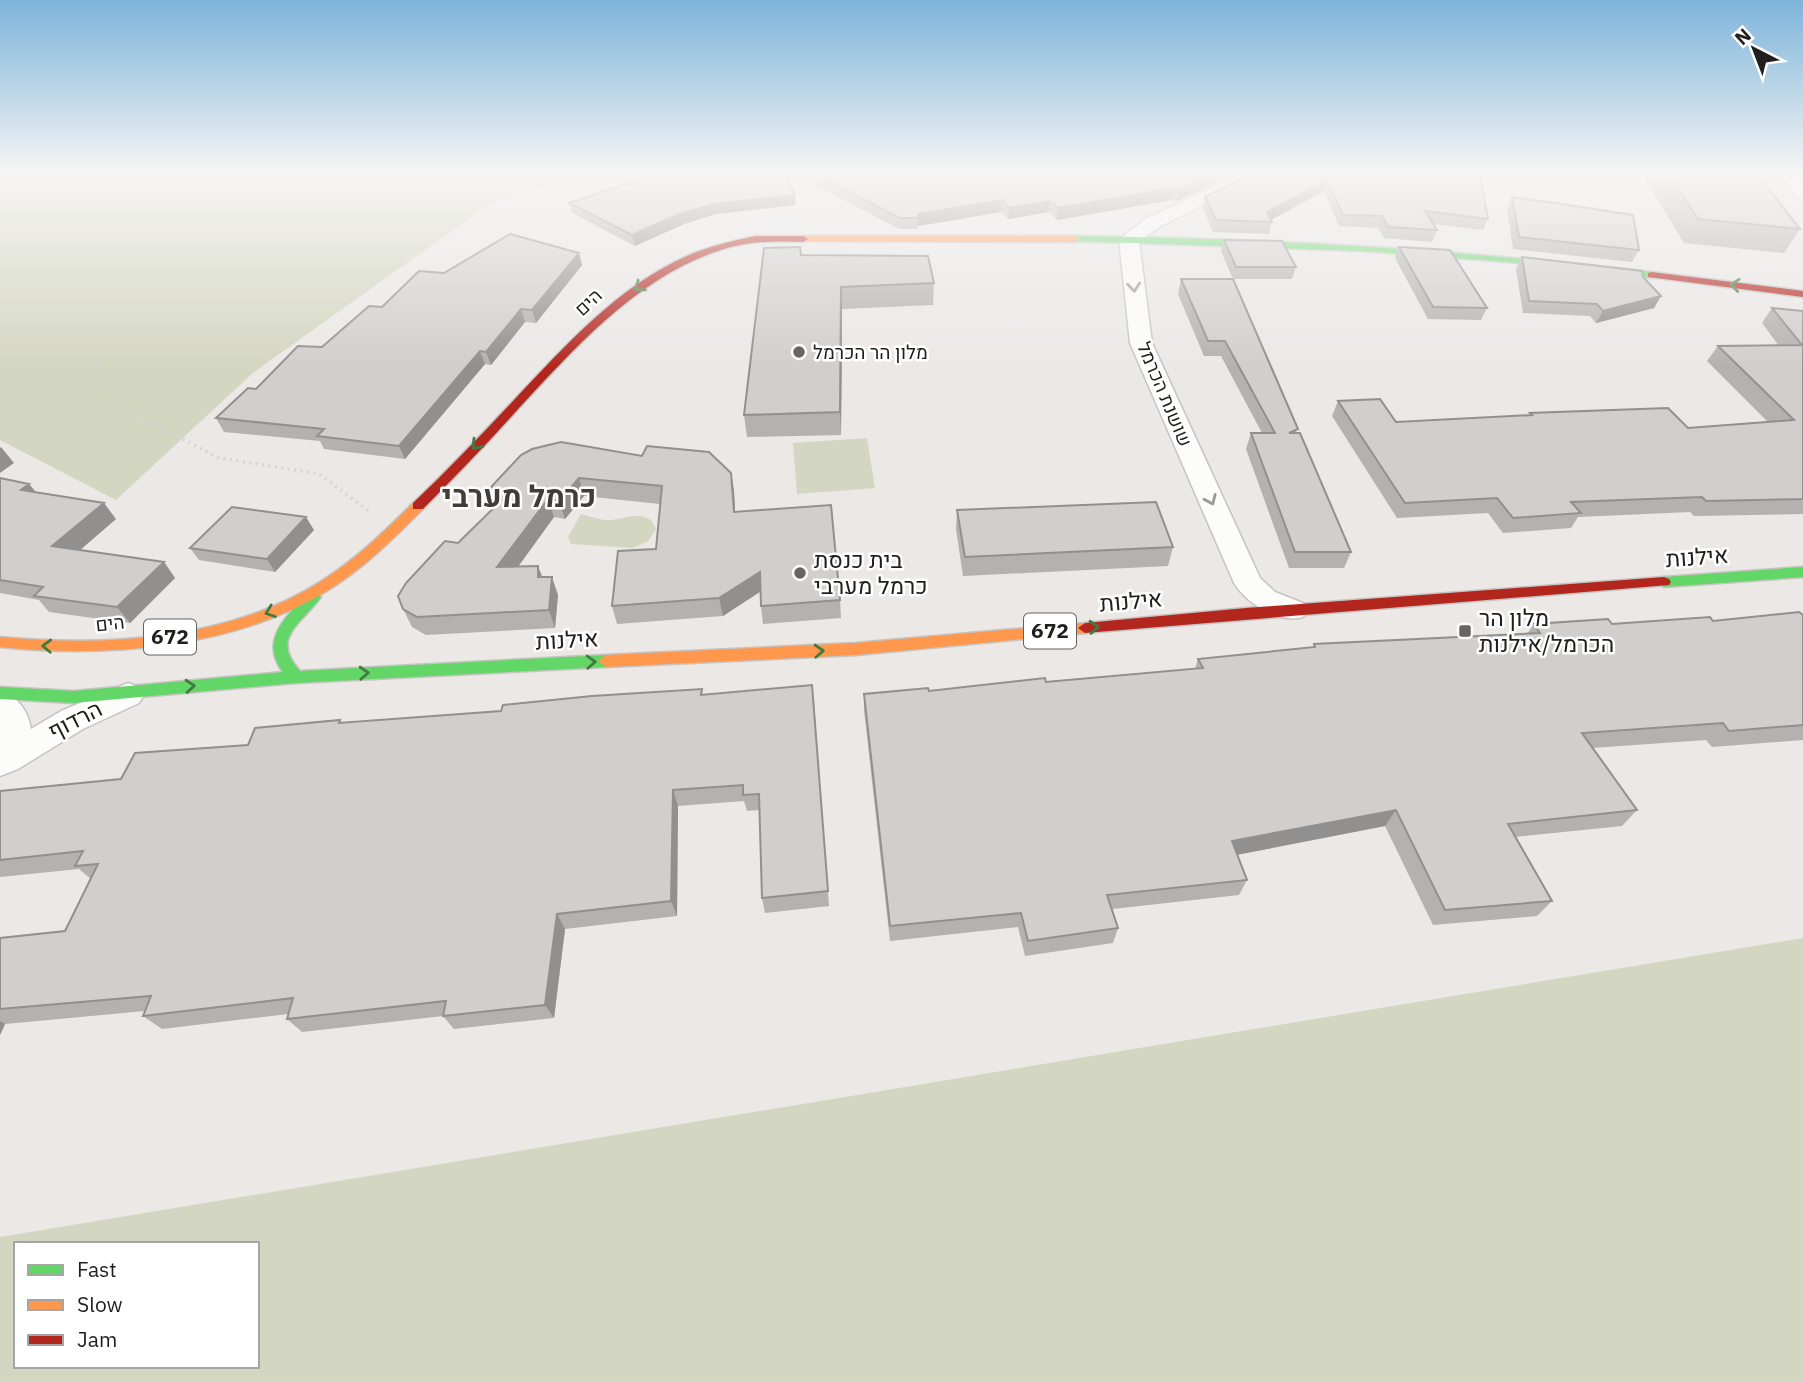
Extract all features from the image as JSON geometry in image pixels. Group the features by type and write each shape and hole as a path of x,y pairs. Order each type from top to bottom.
{"main road":[{"name":"הים","path":"0,642 82,647 151,640 212,629 287,606 331,581 392,529 602,316 641,284 718,247 768,238"},
{"name":"הים","path":"1046,238 1368,247 1541,261 1803,294"},
{"name":"אילנות","path":"296,677 856,649 1293,610 1803,572"},
{"path":"296,677 286,670 280,660 277,650 280,637 294,617 331,581"},
{"name":"672","path":"0,693 74,697 296,677"}],"street":[{"name":"שושנת הכרמל","path":"1129,239 1141,344 1248,583 1265,599 1293,610"},
{"name":"הרדוף","path":"3,761 96,707 148,689"},
{"name":"הרדוף","path":"0,703 10,711 17,727 15,740 3,761"}],"path":[{"path":"84,238 72,324 121,407 219,458 319,474 392,529"}],"green space":[{"path":"0,238 441,238 254,372 116,500 0,440"},
{"path":"867,438 875,488 797,494 793,443"},
{"path":"581,514 607,520 645,517 651,520 656,529 648,541 633,548 571,544 568,537"},
{"path":"1803,938 1803,1382 0,1382 0,1237"}],"building":[{"path":"502,238 526,238 579,253 532,310 521,309 486,352 480,351 399,446 317,436 324,429 216,418 248,388 256,389 298,346 322,347 369,306 382,307 419,271 444,273"},
{"path":"1533,238 1637,238 1639,250"},
{"path":"1224,240 1282,241 1296,267 1236,267"},
{"name":"מלון הר הכרמל","path":"800,247 801,255 928,256 934,283 841,287 840,412 744,415 764,248"},
{"path":"1399,247 1450,250 1487,308 1433,307"},
{"path":"1522,257 1642,271 1643,277 1661,296 1603,311 1597,304 1529,301"},
{"path":"1181,279 1233,279 1298,429 1289,433 1300,433 1351,552 1295,552 1251,433 1275,433 1225,341 1208,341"},
{"path":"1772,308 1803,311 1803,499 1706,501 1702,497 1571,502 1581,513 1513,518 1497,498 1405,503 1338,401 1380,399 1396,422 1532,415 1530,413 1668,408 1688,428 1794,420 1718,346 1802,345"},
{"path":"561,442 642,456 647,446 709,452 731,473 734,512 831,505 840,600 761,606 760,572 719,598 612,606 618,551 656,549 662,486 579,478 559,501 548,499 497,567 538,566 538,577 552,577 549,610 417,617 403,609 398,596 406,583 445,541 458,543 511,491 491,487 521,455 532,449"},
{"path":"0,478 29,484 21,490 104,503 52,546 164,562 117,607 34,596 43,587 0,580"},
{"path":"1156,502 1173,547 965,557 957,510"},
{"path":"232,507 306,517 267,559 190,548"},
{"path":"1799,612 1803,615 1803,725 1729,731 1723,723 1582,733 1637,810 1508,824 1552,901 1445,910 1396,810 1232,841 1247,880 1107,895 1118,928 1028,941 1021,913 890,926 864,694 928,688 929,691 1045,678 1046,682 1203,668 1198,659 1315,647 1314,644 1540,633 1534,624 1608,619 1612,624 1710,617 1713,621"},
{"path":"812,685 828,891 762,898 759,794 743,795 743,785 673,790 671,901 557,914 545,1005 443,1016 446,1001 287,1019 293,998 143,1016 151,996 0,1009 0,938 65,931 98,864 75,866 83,851 0,860 0,791 121,779 135,753 248,745 255,728 340,720 339,723 501,711 503,705 592,696 702,689 701,695"}],"traffic: fast":[{"path":"1075,239 1220,241 1364,248 1508,259 1652,275"},
{"path":"1664,582 1803,572"},
{"path":"296,677 280,655 279,644 288,625 314,597"},
{"path":"0,693 74,697 296,677 606,661"}],"traffic: slow":[{"path":"803,239 1075,239"},
{"path":"0,642 37,646 118,645 200,633 240,623 277,610 326,585 368,554 418,506"},
{"path":"606,661 856,649 1085,628"}],"traffic: jam":[{"path":"418,506 563,355 636,290 691,258 722,246 758,238"},
{"path":"782,238 803,239"},
{"path":"1652,275 1803,294"},
{"path":"1085,628 1246,613 1664,582"}],"place":[{"name":"מלון הר הכרמל","path":"799,352"},
{"name":"בית כנסת כרמל מערבי","path":"800,573"},
{"name":"מלון הר הכרמל/אילנות","path":"1465,631"}],"district":[{"name":"כרמל מערבי","path":"519,497"}]}
